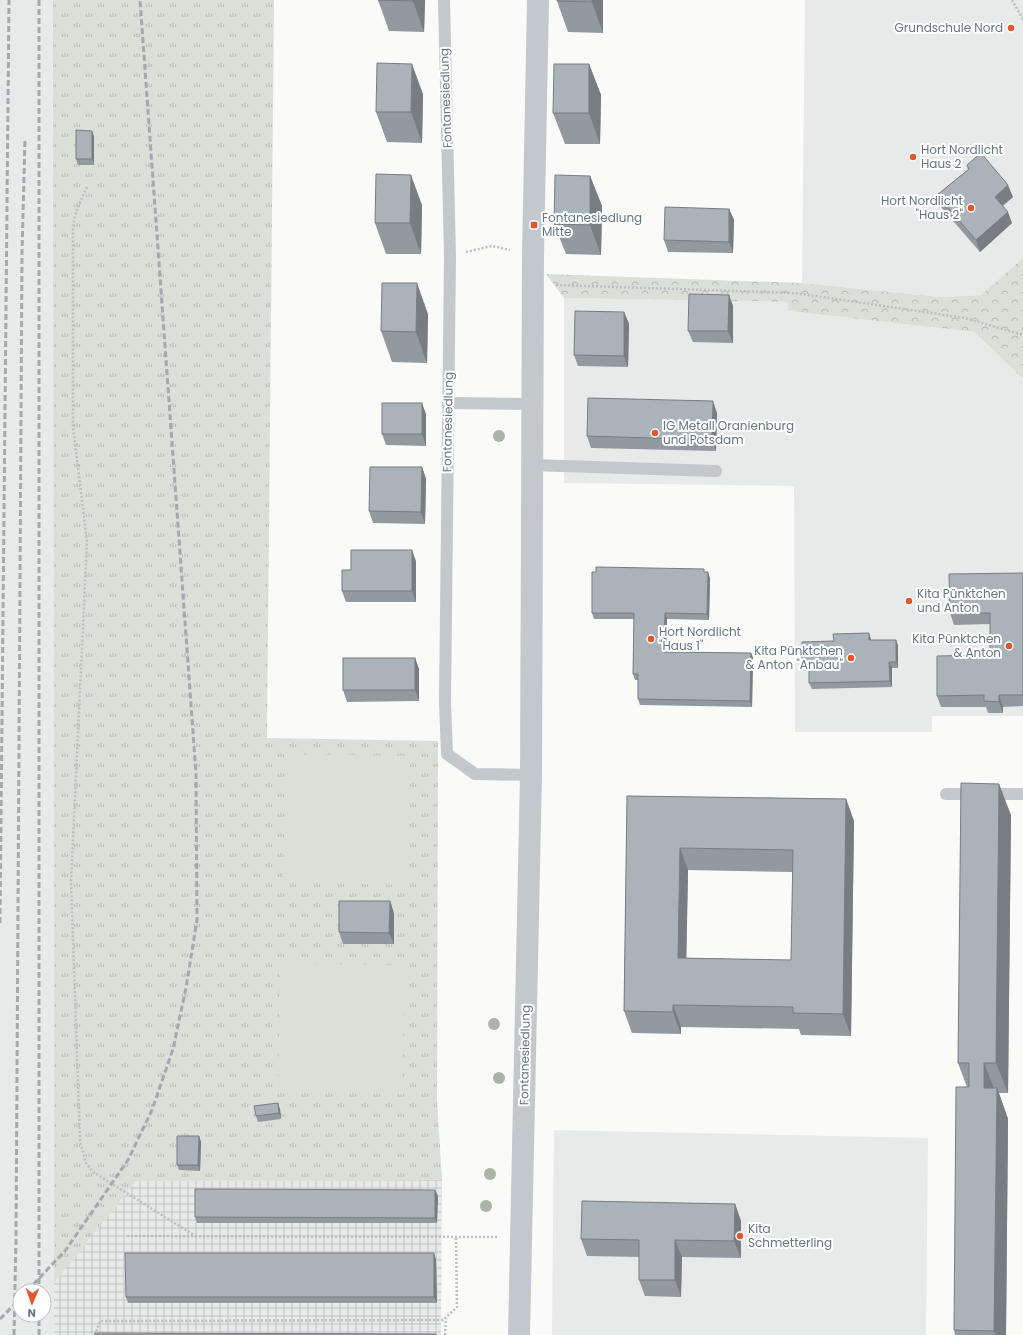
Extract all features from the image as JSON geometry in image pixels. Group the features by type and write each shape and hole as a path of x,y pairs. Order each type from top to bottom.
{"street":[{"name":"Fontanesiedlung","path":"519,1335 531,775 533,256 538,0"}],"lane":[{"name":"Fontanesiedlung","path":"444,0 450,256 445,702 447,754 475,774 531,775"},
{"path":"448,403 533,404"},
{"path":"532,465 716,471"},
{"path":"946,794 1023,794"}],"path":[{"path":"1012,0 1023,19"},
{"path":"87,187 78,204 73,226 73,427 87,541 71,882 80,1141 86,1163 93,1172 197,1237"},
{"path":"450,256 492,246 533,256"},
{"path":"533,284 795,293 965,318 1023,335"},
{"path":"126,1236 521,1237"},
{"path":"95,1335 100,1321 443,1320 457,1307 456,1237"},
{"path":"445,1335 446,1317"}],"shaded area":[{"path":"0,0 53,0 54,1335 0,1335"},
{"name":"Hort Nordlicht Haus 2","path":"805,0 1023,0 1023,258 981,295 940,297 802,283"},
{"name":"Kita Pünktchen und Anton","path":"564,298 788,302 788,311 976,332 1023,379 1023,716 932,716 932,732 795,732 794,486 564,483"},
{"name":"Kita Schmetterling","path":"554,1130 928,1138 926,1335 552,1335"},
{"path":"442,1180 441,1335 54,1335 54,1283 136,1181"}],"green space":[{"path":"53,0 274,0 267,738 438,741 437,1100 442,1180 136,1181 54,1283"},
{"path":"1023,258 1023,379 975,332 788,311 788,302 564,298 546,274 802,283 940,297 981,295"},
{"path":"286,754 410,756 408,885 283,882"},
{"path":"280,963 405,965 402,1094 278,1092"}],"building":[{"path":"378,0 413,0 413,1"},
{"path":"592,0 592,2 557,1"},
{"path":"377,63 412,64 411,112 376,112"},
{"path":"554,64 589,64 589,113 553,113"},
{"path":"76,130 92,131 92,159 76,159"},
{"name":"Hort Nordlicht \"Haus 2\"","path":"981,153 1008,185 995,197 1008,212 976,240 937,195 969,169 967,165"},
{"path":"376,174 411,175 410,223 375,223"},
{"path":"555,175 590,176 590,225 554,224"},
{"path":"665,207 729,209 729,242 664,240"},
{"path":"382,283 417,283 416,332 381,331"},
{"path":"689,294 729,295 728,331 688,331"},
{"path":"575,311 624,312 624,356 574,355"},
{"path":"588,398 713,401 712,440 587,436"},
{"path":"382,403 422,403 422,434 382,434"},
{"path":"370,467 422,467 421,512 369,511"},
{"path":"351,550 412,550 412,591 342,591 342,570 351,570"},
{"name":"Hort Nordlicht \"Haus 1\"","path":"596,567 704,569 704,572 708,572 707,614 665,613 664,652 751,653 750,701 638,699 638,674 633,674 634,613 592,613 592,572 596,572"},
{"name":"Kita Pünktchen & Anton","path":"1023,573 1023,695 999,695 999,702 984,701 984,695 937,696 937,656 990,655 990,613 950,613 949,574"},
{"name":"Kita Pünktchen & Anton \"Anbau\"","path":"869,633 869,640 896,640 896,662 889,662 890,681 809,683 809,663 802,663 802,642 834,641 833,634"},
{"path":"343,658 415,658 415,690 343,690"},
{"path":"961,783 999,784 996,1063 984,1063 984,1088 997,1088 994,1331 954,1330 956,1087 969,1087 969,1063 958,1063"},
{"path":"627,796 846,799 843,1014 793,1013 793,1007 673,1005 673,1012 624,1011","holes":["680,848 793,850 791,960 678,958"]},
{"path":"339,901 390,901 389,933 339,932"},
{"path":"278,1103 279,1113 256,1116 254,1106"},
{"path":"177,1136 199,1136 198,1165 177,1165"},
{"path":"195,1189 435,1190 435,1218 195,1217"},
{"path":"582,1201 735,1204 734,1241 675,1240 675,1280 639,1280 639,1240 581,1239"},
{"path":"125,1253 434,1253 434,1297 126,1297"},
{"path":"95,1333 436,1334 436,1335 95,1335"}],"railway":[{"path":"0,923 9,0"},
{"path":"39,0 39,1283"},
{"path":"35,1283 65,1251 128,1160 152,1110 173,1049 186,988 197,920 196,774 140,0"},
{"path":"14,1335 16,1239 22,253 25,138"},
{"path":"0,1319 12,1307"},
{"path":"39,1323 39,1335"}],"place":[{"name":"Grundschule Nord","path":"1011,28"},
{"name":"Hort Nordlicht Haus 2","path":"913,157"},
{"name":"Hort Nordlicht \"Haus 2\"","path":"971,208"},
{"name":"Fontanesiedlung Mitte","path":"534,225"},
{"name":"IG Metall Oranienburg und Potsdam","path":"655,433"},
{"name":"Kita Pünktchen und Anton","path":"909,601"},
{"name":"Hort Nordlicht \"Haus 1\"","path":"651,639"},
{"name":"Kita Pünktchen & Anton","path":"1009,646"},
{"name":"Kita Pünktchen & Anton \"Anbau\"","path":"851,658"},
{"name":"Kita Schmetterling","path":"740,1236"}]}
